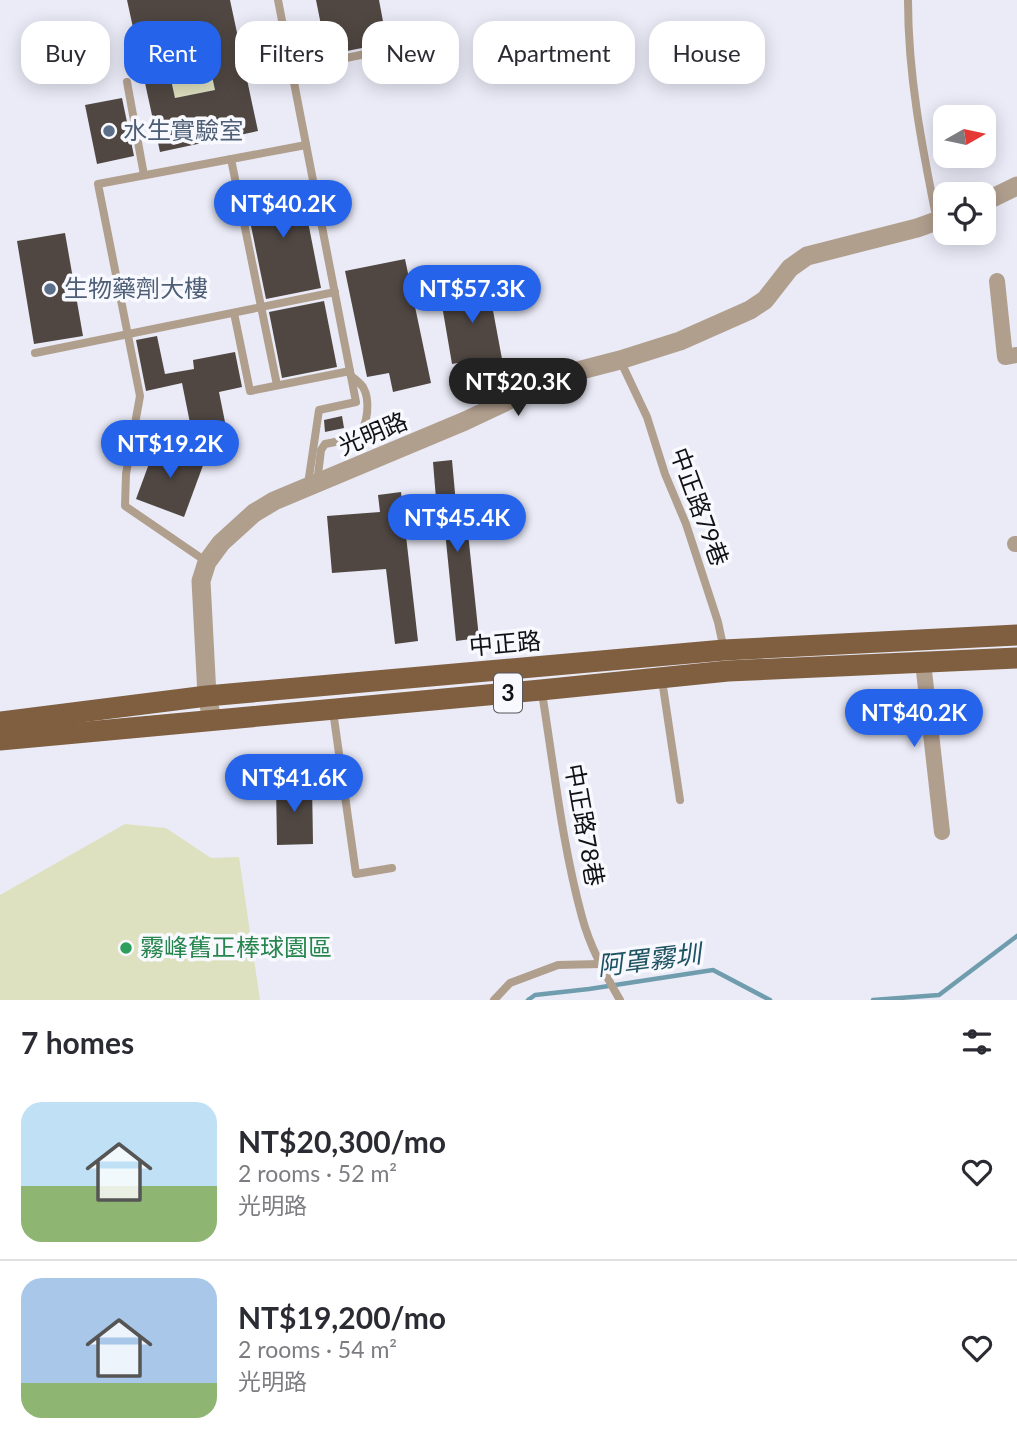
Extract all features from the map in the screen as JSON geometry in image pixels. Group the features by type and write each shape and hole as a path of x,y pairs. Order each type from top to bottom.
{"main road":[{"name":"中正路","path":"0,722 207,696 726,661 1017,635"},
{"name":"中正路","path":"0,740 662,677 726,661 923,662 1017,658"}],"street":[{"path":"996,196 1017,186"},
{"name":"光明路","path":"207,562 221,543 254,513 274,501 466,421 562,375 680,341 750,310 765,300 790,268 807,256 917,229 933,222"},
{"path":"996,281 1005,357 1017,355"},
{"path":"207,562 201,582 207,696 212,719"},
{"path":"923,662 942,832"}],"lane":[{"path":"278,0 282,21"},
{"path":"908,0 908,40 919,136 933,189"},
{"path":"127,84 144,175"},
{"path":"295,84 356,402 319,410 312,486"},
{"path":"207,562 125,506 126,474 140,396 98,184 306,145"},
{"path":"232,159 277,385"},
{"path":"35,353 335,292"},
{"path":"234,313 250,391 350,373"},
{"name":"中正路79巷","path":"620,360 647,417 686,524 718,622 726,661"},
{"path":"312,486 325,444 356,435 364,424 366,396 363,387 350,373"},
{"path":"662,677 680,800"},
{"name":"中正路78巷","path":"541,690 568,855 582,918 600,964 620,1000"},
{"path":"333,708 356,874 392,868"},
{"path":"494,1000 510,983 558,965 600,964"}],"green space":[{"path":"172,84 214,84 215,90 175,98"},
{"name":"霧峰舊正棒球園區","path":"125,824 166,828 211,858 239,857 260,1000 0,1000 0,895"}],"building":[{"path":"127,0 230,0 235,23 235,84 248,84 258,131 160,152 145,84 172,84 175,98 215,90 214,84 221,84 221,21 132,21"},
{"path":"316,0 379,0 383,21 362,21 362,48 348,51 348,21 320,21"},
{"name":"水生實驗室","path":"122,98 134,156 97,164 85,105"},
{"path":"300,181 321,288 266,299 244,192"},
{"name":"生物藥劑大樓","path":"65,233 83,336 34,344 17,241"},
{"path":"405,259 431,383 393,392 389,373 367,377 345,271"},
{"path":"486,273 505,375 473,380 469,361 452,364 438,282"},
{"path":"324,301 337,367 282,378 269,312"},
{"path":"157,336 165,374 194,369 193,360 235,352 242,387 219,392 228,437 194,443 182,383 146,391 136,340"},
{"path":"342,416 344,428 325,432 324,420"},
{"path":"157,442 205,460 184,517 136,499"},
{"path":"452,460 457,515 466,514 479,638 456,641 443,511 437,511 433,462"},
{"path":"401,492 418,641 395,644 386,569 332,573 327,516 380,512 378,495"},
{"path":"312,782 313,844 277,845 276,783"}],"waterway":[{"name":"阿罩霧圳","path":"873,1000 939,995 1017,936"},
{"name":"阿罩霧圳","path":"528,1000 535,995 713,970 770,1000"}],"place":[{"name":"水生實驗室","path":"109,131"},
{"name":"生物藥劑大樓","path":"50,289"},
{"name":"霧峰舊正棒球園區","path":"126,948"}]}
